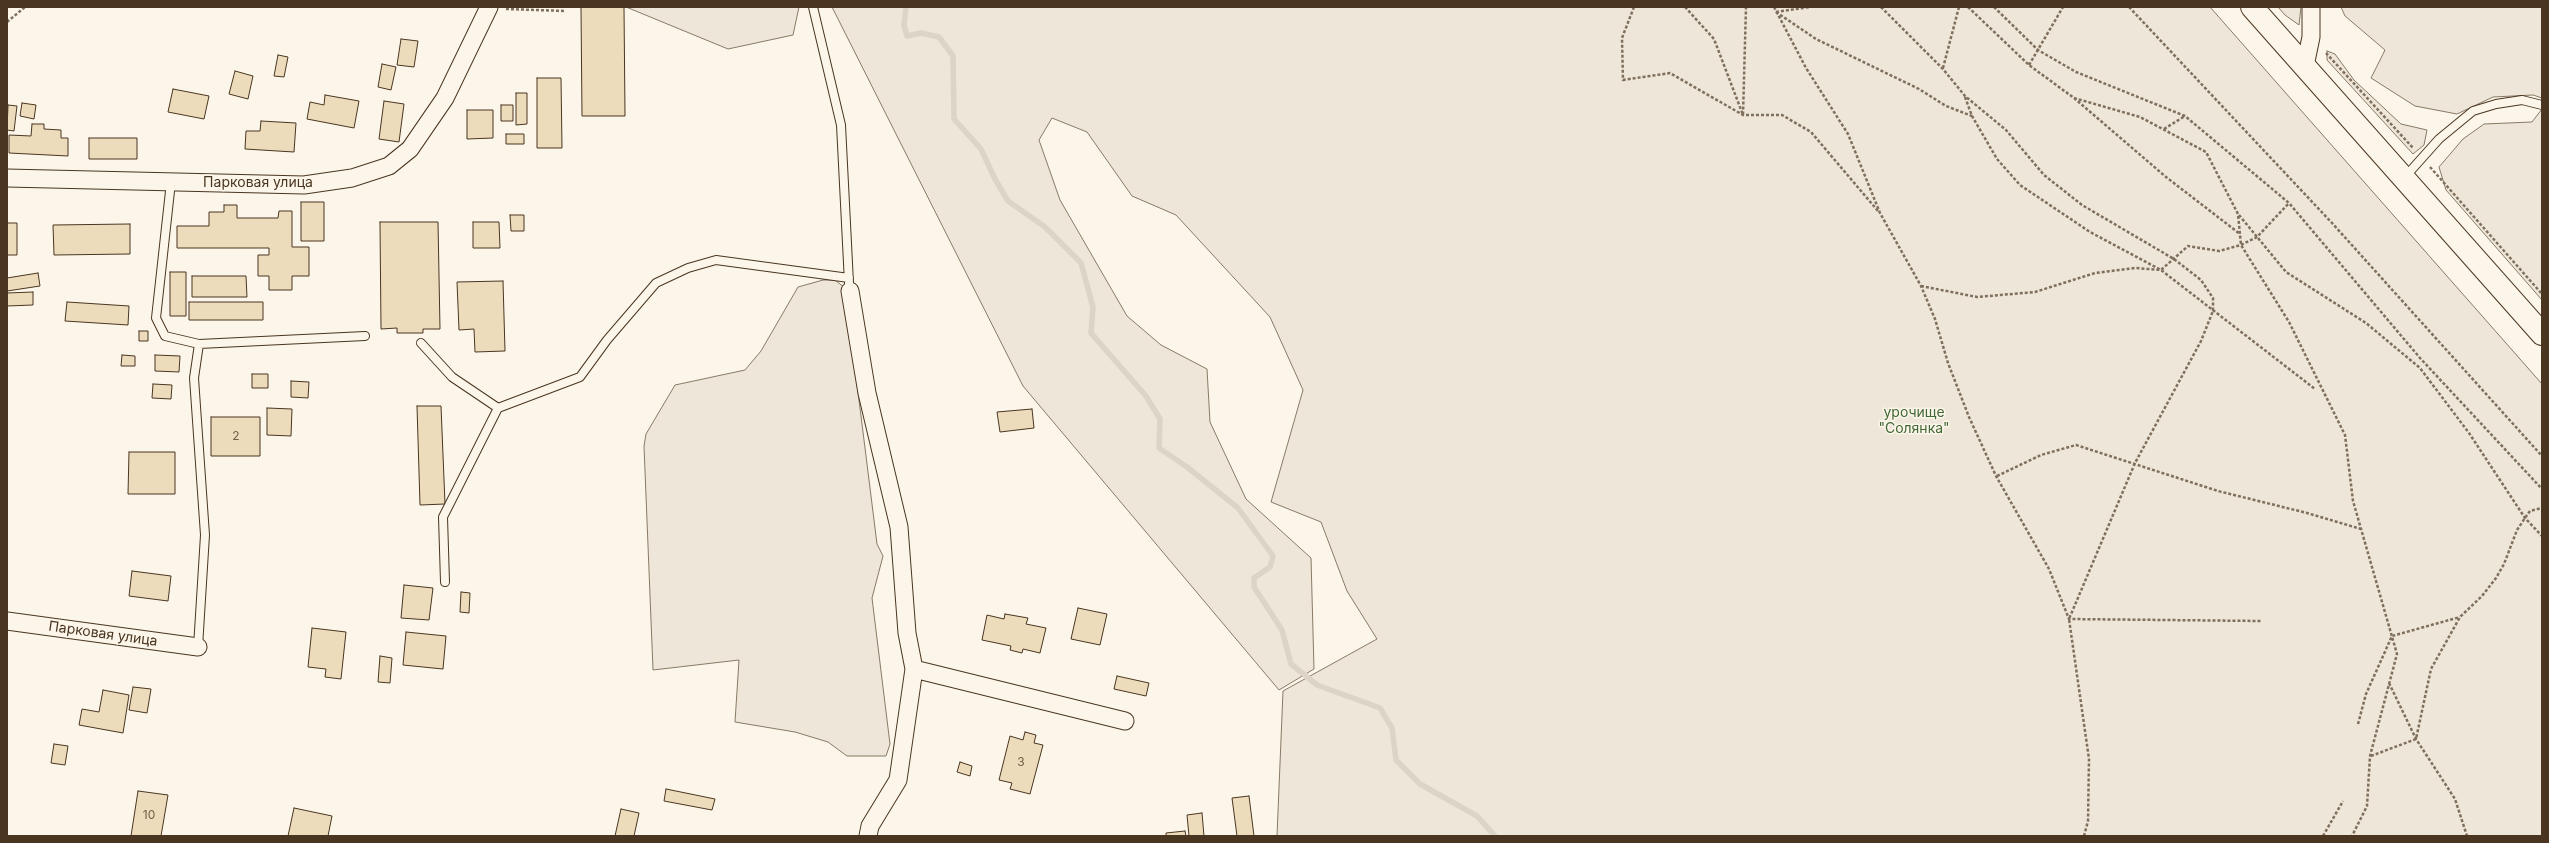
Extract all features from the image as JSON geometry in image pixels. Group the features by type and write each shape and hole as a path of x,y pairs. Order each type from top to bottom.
{"main road":[{"path":"2252,7 2542,334"}],"street":[{"path":"2305,66 2311,37 2311,7"},
{"name":"Парковая улица","path":"7,178 304,186 352,178 389,166 410,150 445,98 489,8"},
{"path":"849,285 867,394 899,527 907,633 914,669 898,780 870,826 868,836"},
{"name":"Парковая улица","path":"7,621 198,647"},
{"path":"914,669 1125,721"}],"lane":[{"path":"446,582 444,517 498,408 580,378 607,340 656,283 688,268 716,260 849,285 841,125 813,7"},
{"path":"2404,178 2439,139 2473,111 2496,104 2522,100 2542,105"},
{"path":"171,182 156,318 165,336 199,344 365,336"},
{"path":"421,343 452,377 498,408"},
{"path":"198,647 205,535 194,378 199,344"}],"path":[{"path":"7,22 25,7"},
{"path":"1634,7 1622,38 1623,80 1670,73 1744,116 1782,115 1811,132 1880,213"},
{"path":"1685,7 1714,39 1744,116"},
{"path":"1744,116 1746,7"},
{"path":"1774,7 1775,12 1806,68 1848,134 1880,213 1921,286 1935,319 1948,363 1969,416 1996,476 2049,569 2069,619 2089,759 2088,822 2084,836"},
{"path":"1775,12 1810,7"},
{"path":"1881,7 1942,69 1965,96 2006,130 2044,175 2082,205 2174,259 2201,280 2212,298 2213,311 2201,341 2136,463 2069,619"},
{"path":"1942,69 1959,7"},
{"path":"1968,7 2029,65 2074,98 2166,177 2240,235"},
{"path":"1994,7 2038,50 2076,72 2185,116 2289,203 2420,358 2542,490"},
{"path":"2029,65 2063,7"},
{"path":"2129,7 2332,223 2542,456"},
{"path":"489,8 566,11"},
{"path":"1775,12 1816,38 1919,89 1946,106 1972,116"},
{"path":"2311,37 2422,158 2542,294"},
{"path":"1965,96 1972,116 1997,159 2020,185 2090,232 2161,270 2315,389"},
{"path":"2074,98 2140,117 2206,152 2238,214 2286,272 2366,323 2420,368 2469,433 2525,518 2542,536"},
{"path":"2164,129 2185,116"},
{"path":"1921,286 1977,297 2035,292 2095,273 2135,268 2161,270 2188,246 2219,251 2241,246 2257,237 2289,203"},
{"path":"2238,214 2241,246 2288,322 2345,435 2353,501 2397,654 2370,756 2367,806 2352,836"},
{"path":"1996,476 2041,455 2076,445 2136,463 2218,491 2307,513 2362,530"},
{"path":"2416,739 2431,669 2460,617 2482,596 2496,578 2504,564 2517,530 2525,518 2530,511 2542,508"},
{"path":"2392,636 2460,617"},
{"path":"2069,619 2261,622"},
{"path":"2358,724 2366,694 2392,636"},
{"path":"2389,682 2416,739 2454,798 2467,836"},
{"path":"2370,756 2416,739"},
{"path":"2323,836 2343,801"}],"green space":[{"path":"626,7 799,7 793,35 728,49"},
{"name":"урочище \"Солянка\"","path":"832,7 2210,7 2542,384 2542,836 1277,836 1283,691 1377,639 1347,591 1321,522 1271,502 1303,390 1270,317 1176,215 1132,196 1087,132 1052,118 1039,140 1060,200 1127,316 1161,345 1207,369 1210,422 1246,499 1311,558 1314,669 1279,690 1023,386"},
{"path":"2278,7 2301,7 2299,25 2285,15"},
{"path":"2341,7 2542,7 2542,98 2533,95 2493,97 2457,114 2415,106 2371,78 2385,50 2345,16"},
{"path":"2327,51 2335,54 2354,80 2401,124 2427,130 2424,145 2413,154 2327,60"},
{"path":"2542,109 2542,300 2446,190 2439,167 2463,139 2484,124 2532,122"},
{"path":"823,280 835,280 845,288 877,544 883,556 872,598 890,744 886,756 847,756 828,742 795,732 735,722 739,660 653,670 644,446 646,434 675,385 745,370 761,351 798,287"}],"building":[{"path":"581,7 624,7 625,116 582,116"},
{"path":"401,39 418,41 414,67 397,65"},
{"path":"278,55 288,57 284,77 274,76"},
{"path":"382,64 396,67 391,90 378,87"},
{"path":"235,71 253,76 248,99 229,94"},
{"path":"537,78 561,78 562,148 537,148"},
{"path":"173,89 209,96 204,119 168,112"},
{"path":"516,93 527,93 527,124 516,125"},
{"path":"325,95 359,101 354,128 307,119 310,102 324,105"},
{"path":"384,101 404,104 399,142 379,139"},
{"path":"22,103 36,105 34,119 20,116"},
{"path":"8,105 17,106 14,131 7,130"},
{"path":"501,105 513,105 513,121 501,121"},
{"path":"467,110 493,110 493,138 467,139"},
{"path":"261,121 296,123 294,152 245,149 246,131 260,131"},
{"path":"32,124 44,124 44,129 61,130 61,138 68,138 68,156 9,153 9,135 31,136"},
{"path":"506,134 524,134 524,144 506,144"},
{"path":"89,138 137,138 137,159 89,159"},
{"path":"301,202 324,202 324,241 301,241"},
{"path":"224,205 237,205 237,218 278,218 279,211 292,211 292,247 309,247 309,276 292,276 292,290 269,290 269,276 258,276 258,255 269,255 269,248 177,248 177,226 209,226 209,212 224,212"},
{"path":"510,215 524,215 524,231 511,231"},
{"path":"380,222 438,222 440,329 423,329 423,333 397,333 397,328 381,329"},
{"path":"473,222 499,222 500,248 473,248"},
{"path":"7,223 17,223 17,255 7,255"},
{"path":"130,224 130,254 54,255 53,225"},
{"path":"170,272 186,272 186,316 170,316"},
{"path":"38,273 40,286 7,291 7,278"},
{"path":"192,276 246,276 247,297 192,297"},
{"path":"503,281 505,351 475,352 474,329 459,330 457,282"},
{"path":"33,292 33,305 7,306 7,293"},
{"path":"67,302 129,306 128,325 65,321"},
{"path":"189,302 263,302 263,320 189,320"},
{"path":"139,331 148,331 148,341 139,341"},
{"path":"122,355 135,356 135,366 121,366"},
{"path":"155,355 180,356 179,372 155,371"},
{"path":"252,374 268,374 268,388 252,388"},
{"path":"291,381 309,382 308,398 291,397"},
{"path":"153,384 172,385 171,399 152,398"},
{"path":"417,406 441,406 445,504 420,505"},
{"path":"267,408 292,409 291,436 267,435"},
{"path":"1032,409 1034,428 1000,432 997,412"},
{"path":"211,417 260,417 260,456 211,456"},
{"path":"129,452 175,452 175,494 128,494"},
{"path":"132,571 171,576 168,601 129,596"},
{"path":"404,585 433,588 429,620 401,618"},
{"path":"461,592 470,593 469,613 460,612"},
{"path":"1078,608 1107,614 1100,645 1071,639"},
{"path":"1005,614 1028,618 1026,624 1046,628 1040,653 1023,649 1022,653 1010,650 1011,646 982,640 987,615 1004,619"},
{"path":"312,628 346,632 341,679 325,677 326,669 308,667"},
{"path":"406,632 446,636 443,669 403,665"},
{"path":"380,656 392,658 390,683 378,682"},
{"path":"1117,676 1149,683 1146,696 1114,689"},
{"path":"133,687 151,689 147,713 129,710"},
{"path":"103,690 129,695 123,733 79,725 82,709 99,712"},
{"path":"1025,732 1036,735 1034,743 1043,745 1030,794 1010,789 1012,783 999,780 1010,736 1023,740"},
{"path":"54,744 68,746 65,765 51,763"},
{"path":"960,762 972,766 970,776 957,772"},
{"path":"666,789 715,799 712,810 664,801"},
{"path":"138,791 168,795 161,836 131,836"},
{"path":"1249,796 1254,836 1237,836 1232,798"},
{"path":"294,808 332,816 328,836 288,836"},
{"path":"621,809 639,813 634,836 615,836"},
{"path":"1202,813 1204,836 1189,836 1187,815"},
{"path":"1185,831 1186,836 1166,836 1166,833"}],"waterway":[{"path":"906,7 904,25 907,36 921,33 939,37 953,56 954,119 981,149 995,179 1008,201 1045,227 1081,263 1093,307 1091,333 1146,396 1160,419 1159,448 1187,467 1238,508 1273,556 1270,567 1254,578 1254,587 1282,630 1291,664 1317,685 1380,708 1392,728 1396,760 1420,784 1477,816 1495,836"}]}
